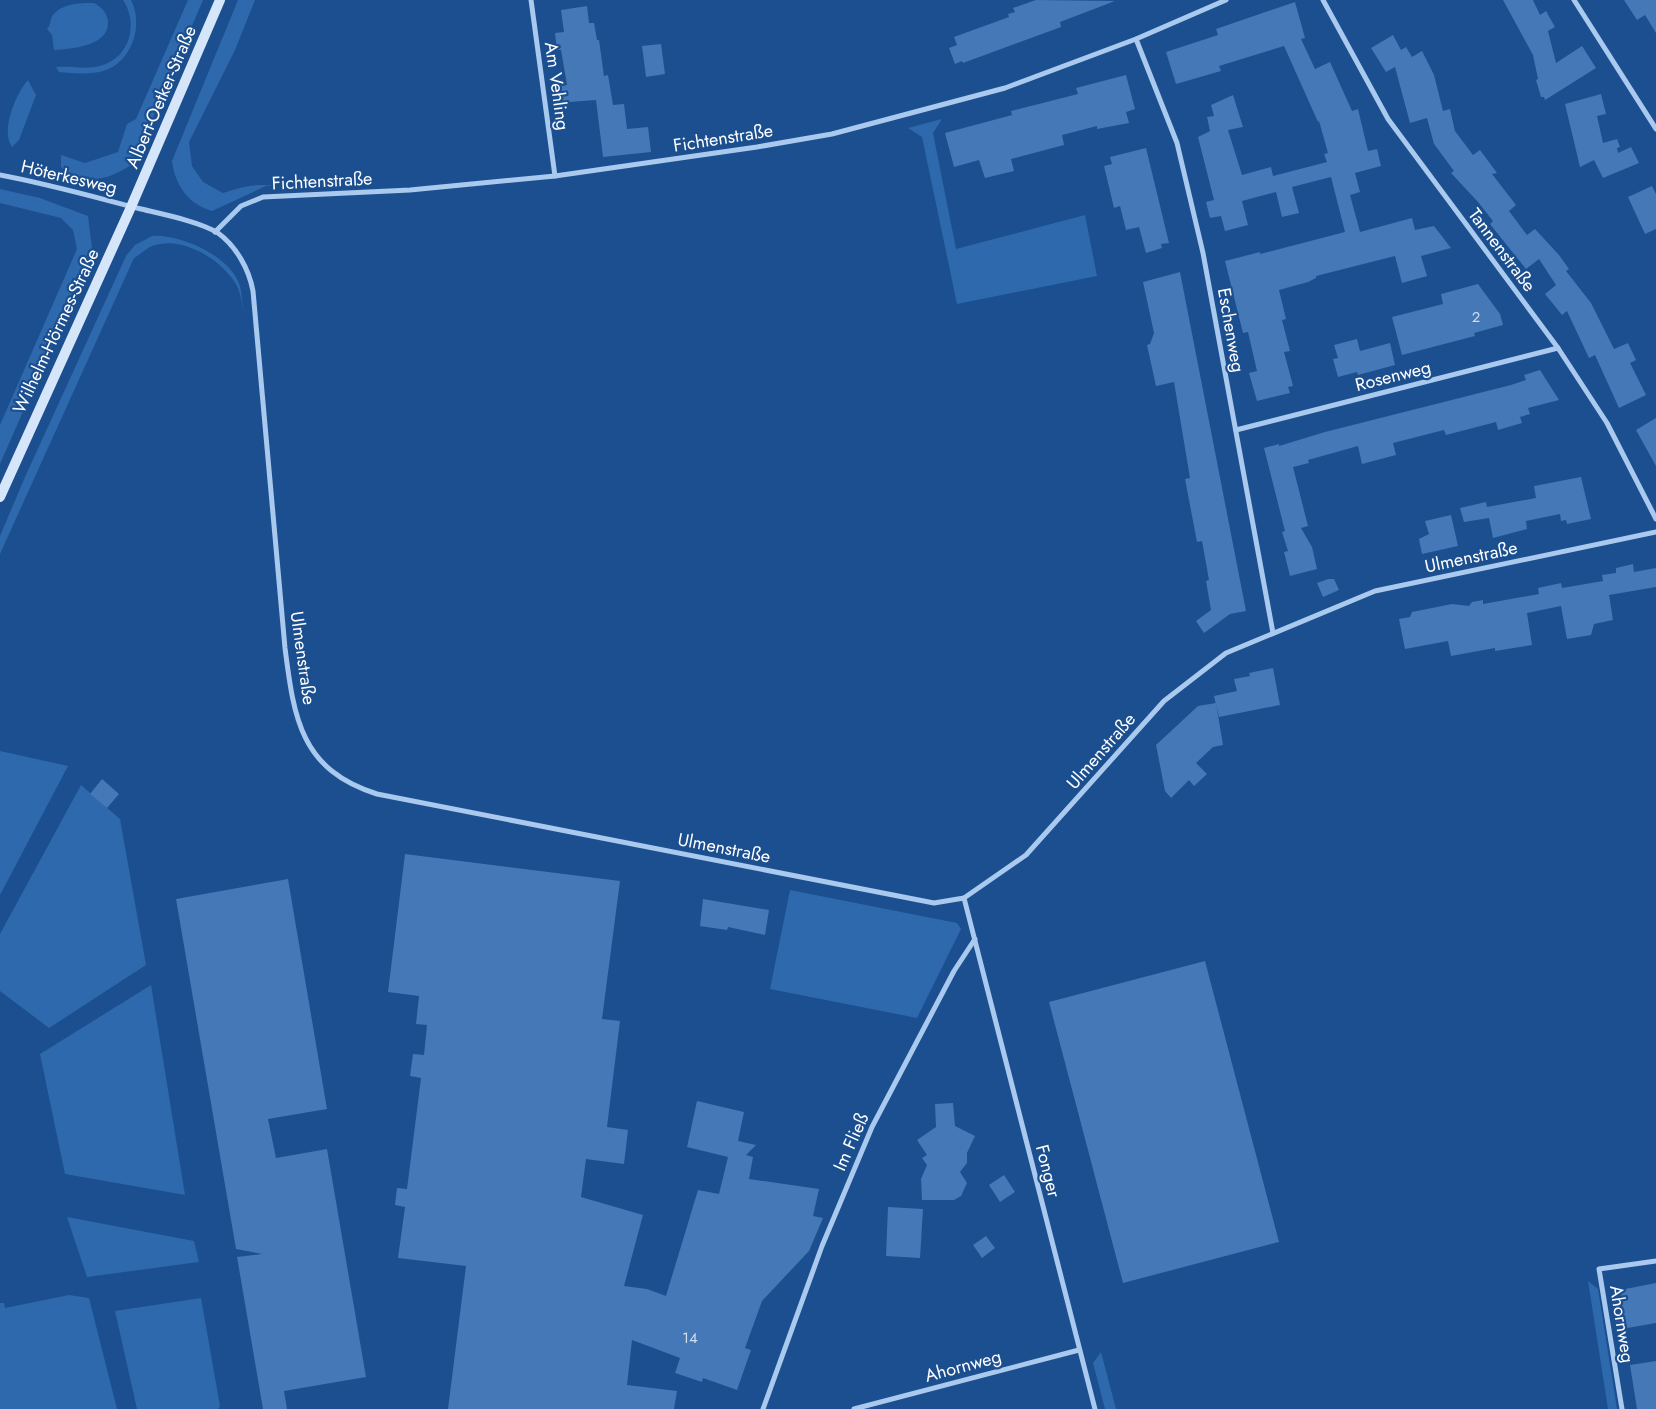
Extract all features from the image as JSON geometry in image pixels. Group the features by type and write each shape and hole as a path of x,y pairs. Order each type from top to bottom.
{"street":[{"name":"Albert-Oetker-Straße","path":"131,206 220,0"},
{"name":"Am Vehling","path":"531,0 555,176"},
{"name":"Fichtenstraße","path":"216,232 240,206 263,197 410,190 555,176 756,148 832,134 1005,88 1136,39 1226,0"},
{"name":"Tannenstraße","path":"1323,0 1388,119 1558,348 1607,423 1656,519"},
{"path":"1574,0 1656,129"},
{"name":"Eschenweg","path":"1136,39 1177,143 1203,253 1272,633"},
{"name":"Höterkesweg","path":"0,175 131,206"},
{"name":"Ulmenstraße","path":"131,206 216,232 228,242 239,256 252,284 289,678 294,706 306,739 317,758 328,770 352,785 377,794 934,904 964,898 1026,855 1164,701 1226,653 1375,591 1656,532"},
{"name":"Wilhelm-Hörmes-Straße","path":"0,497 131,206"},
{"name":"Rosenweg","path":"1236,430 1558,348"},
{"path":"964,898 975,939"},
{"name":"Fonger","path":"975,939 1095,1409"},
{"name":"Im Fließ","path":"763,1409 822,1246 872,1127 954,971 975,939"},
{"name":"Ahornweg","path":"1622,1409 1600,1269 1656,1261"},
{"name":"Ahornweg","path":"854,1409 1079,1350"}],"shaded area":[{"path":"123,0 131,0 135,10 136,31 128,52 121,60 113,67 98,72 59,72 56,67 86,68 103,65 113,61 120,54 126,46 131,28 128,9"},
{"path":"188,0 203,0 133,164 108,177 87,179 68,176 61,167 61,155 85,163 118,152 127,124 136,119"},
{"path":"238,0 255,0 235,50 189,142 192,166 203,182 223,193 249,186 262,185 276,186 266,186 212,211 196,204 184,192 176,178 172,161"},
{"path":"94,3 103,10 108,21 107,29 103,36 97,41 80,47 54,50 52,35 47,29 53,15 66,6"},
{"path":"28,80 36,95 19,140 12,147 8,132 11,112 23,86"},
{"path":"942,119 933,133 956,249 1085,215 1097,276 957,304 922,137 908,128"},
{"path":"0,189 40,198 88,216 92,248 87,266 0,464 0,425 77,249 73,230 61,218 0,203"},
{"path":"152,236 163,236 190,243 216,256 235,275 240,286 244,313 237,286 230,276 222,267 200,252 187,246 162,244 150,247 134,258 0,554 0,536 126,256 135,245"},
{"path":"0,751 68,766 0,895"},
{"path":"81,785 120,819 146,965 49,1028 0,991 0,934"},
{"path":"790,890 957,923 961,929 917,1018 770,989"},
{"path":"151,985 185,1195 65,1174 40,1054"},
{"path":"67,1217 194,1241 199,1262 87,1277"},
{"path":"1588,1281 1598,1289 1617,1409 1608,1409"},
{"path":"69,1295 89,1298 117,1409 0,1409 0,1303 4,1303 5,1308"},
{"path":"201,1298 220,1406 218,1409 137,1409 115,1311"},
{"path":"1101,1352 1116,1409 1105,1409 1093,1363"}],"building":[{"path":"1036,0 1115,1 1060,22 1061,27 963,63 962,61 955,64 949,48 957,45 954,37 1009,17 1008,14 1015,12 1013,8"},
{"path":"1503,0 1533,0 1540,15 1546,11 1555,27 1548,31 1556,63 1582,46 1596,68 1545,100 1544,97 1541,97 1536,80 1538,79 1533,55"},
{"path":"1624,0 1656,0 1656,33 1645,15 1637,20"},
{"path":"1295,2 1305,38 1301,39 1315,69 1330,62 1352,111 1358,109 1368,151 1377,149 1381,166 1355,173 1360,192 1350,195 1360,232 1412,218 1415,230 1434,226 1451,248 1421,256 1427,276 1402,283 1395,256 1316,276 1316,278 1308,282 1279,290 1286,319 1282,320 1290,351 1284,352 1293,386 1288,387 1290,393 1257,401 1249,373 1257,371 1248,332 1243,333 1225,261 1345,232 1331,177 1292,187 1299,213 1282,217 1276,192 1242,201 1248,225 1225,231 1221,216 1210,218 1206,202 1214,200 1198,137 1210,131 1207,117 1214,116 1211,105 1233,95 1243,127 1228,130 1242,175 1271,167 1273,176 1327,162 1324,154 1328,153 1319,121 1284,46 1219,66 1221,71 1176,84 1166,52 1218,35 1216,29"},
{"path":"587,6 589,23 594,23 597,40 599,40 604,76 608,75 613,105 624,104 627,129 648,127 651,152 603,157 596,100 556,103 554,86 567,85 561,50 557,50 555,33 564,32 561,10"},
{"path":"1393,35 1401,50 1406,47 1412,57 1422,51 1434,75 1443,111 1450,109 1455,131 1473,155 1480,150 1497,173 1492,174 1516,205 1509,211 1527,235 1535,229 1559,255 1569,269 1566,271 1591,303 1614,349 1628,343 1636,360 1630,363 1646,395 1619,408 1595,355 1589,358 1567,311 1562,315 1545,294 1556,285 1539,259 1526,269 1490,224 1493,221 1451,173 1454,171 1434,144 1427,118 1410,123 1395,67 1386,72 1371,48"},
{"path":"661,44 665,74 646,77 642,46"},
{"path":"1126,75 1135,109 1126,112 1129,123 1097,129 1097,126 1062,135 1064,145 1011,159 1014,171 985,178 979,160 954,167 945,133 1012,115 1011,111 1078,94 1076,88"},
{"path":"1601,94 1606,114 1597,116 1603,143 1617,139 1620,147 1617,148 1618,153 1631,147 1639,163 1603,178 1594,160 1580,167 1565,104"},
{"path":"1146,148 1169,243 1161,244 1162,248 1146,253 1139,227 1126,230 1120,206 1114,208 1104,166 1112,164 1110,157"},
{"path":"1652,186 1656,194 1656,229 1645,234 1628,197"},
{"path":"1180,272 1246,611 1230,614 1204,633 1196,621 1211,610 1206,581 1209,580 1202,541 1197,542 1185,479 1190,478 1174,382 1156,386 1147,345 1150,344 1154,333 1143,282"},
{"path":"1478,284 1500,314 1503,325 1474,333 1475,336 1402,355 1392,317 1443,304 1441,294"},
{"path":"1357,339 1360,351 1390,343 1395,365 1358,375 1357,372 1338,377 1333,359 1338,358 1334,345"},
{"path":"1540,370 1559,400 1528,408 1530,414 1520,417 1522,423 1498,430 1496,422 1446,435 1444,430 1393,443 1396,455 1362,464 1358,446 1308,460 1309,463 1293,467 1308,526 1301,528 1312,547 1317,569 1290,576 1284,552 1288,551 1282,532 1285,531 1264,448 1279,444 1279,446 1325,432 1511,385 1526,380 1524,375"},
{"path":"1656,418 1656,466 1636,430"},
{"path":"1581,477 1591,519 1567,524 1566,520 1561,521 1560,514 1526,521 1527,529 1493,538 1489,518 1464,522 1460,508 1486,502 1487,507 1536,498 1534,486"},
{"path":"1451,515 1458,546 1422,554 1419,539 1429,534 1425,521"},
{"path":"1633,564 1634,572 1656,568 1656,587 1609,595 1613,620 1594,624 1591,635 1567,639 1561,606 1527,613 1532,645 1495,651 1495,648 1451,656 1448,641 1405,649 1399,619 1410,617 1412,612 1452,604 1469,606 1472,602 1483,600 1483,604 1539,594 1538,588 1561,583 1562,588 1603,581 1602,575 1616,573 1616,568"},
{"path":"1334,579 1339,590 1323,597 1317,583"},
{"path":"1273,668 1280,705 1219,717 1214,696 1237,691 1234,679 1250,676 1249,673"},
{"path":"1216,703 1223,745 1213,747 1196,763 1207,774 1194,786 1189,780 1171,798 1165,791 1156,745 1198,706"},
{"path":"102,779 119,794 107,808 90,794"},
{"path":"405,854 620,881 602,1019 620,1021 607,1127 628,1130 624,1164 586,1159 581,1197 643,1215 624,1286 647,1289 666,1296 698,1190 719,1194 728,1157 687,1147 697,1101 744,1112 738,1141 756,1145 746,1155 753,1157 749,1179 819,1189 813,1216 823,1218 809,1251 762,1301 745,1348 751,1350 737,1390 703,1378 702,1382 675,1373 680,1358 632,1340 627,1385 677,1391 674,1409 448,1409 466,1266 398,1258 405,1207 395,1205 397,1188 407,1189 421,1078 410,1076 413,1054 424,1055 427,1025 416,1024 419,996 388,992"},
{"path":"288,879 327,1109 268,1119 276,1158 327,1149 366,1377 284,1391 287,1409 263,1409 237,1257 262,1254 236,1249 176,899"},
{"path":"703,899 769,910 765,935 728,927 727,930 700,926"},
{"path":"1205,961 1279,1242 1123,1283 1049,1002"},
{"path":"953,1103 955,1126 975,1136 967,1153 967,1163 960,1172 967,1183 961,1196 954,1200 922,1200 921,1179 927,1165 922,1158 927,1155 917,1140 936,1127 935,1104"},
{"path":"1004,1175 1015,1192 1000,1202 989,1185"},
{"path":"888,1207 923,1209 920,1258 886,1256"},
{"path":"986,1236 995,1248 982,1258 973,1245"},
{"path":"1656,1283 1656,1323 1616,1330 1614,1314 1623,1313 1620,1290"},
{"path":"1656,1361 1656,1409 1637,1409 1630,1365"}]}
